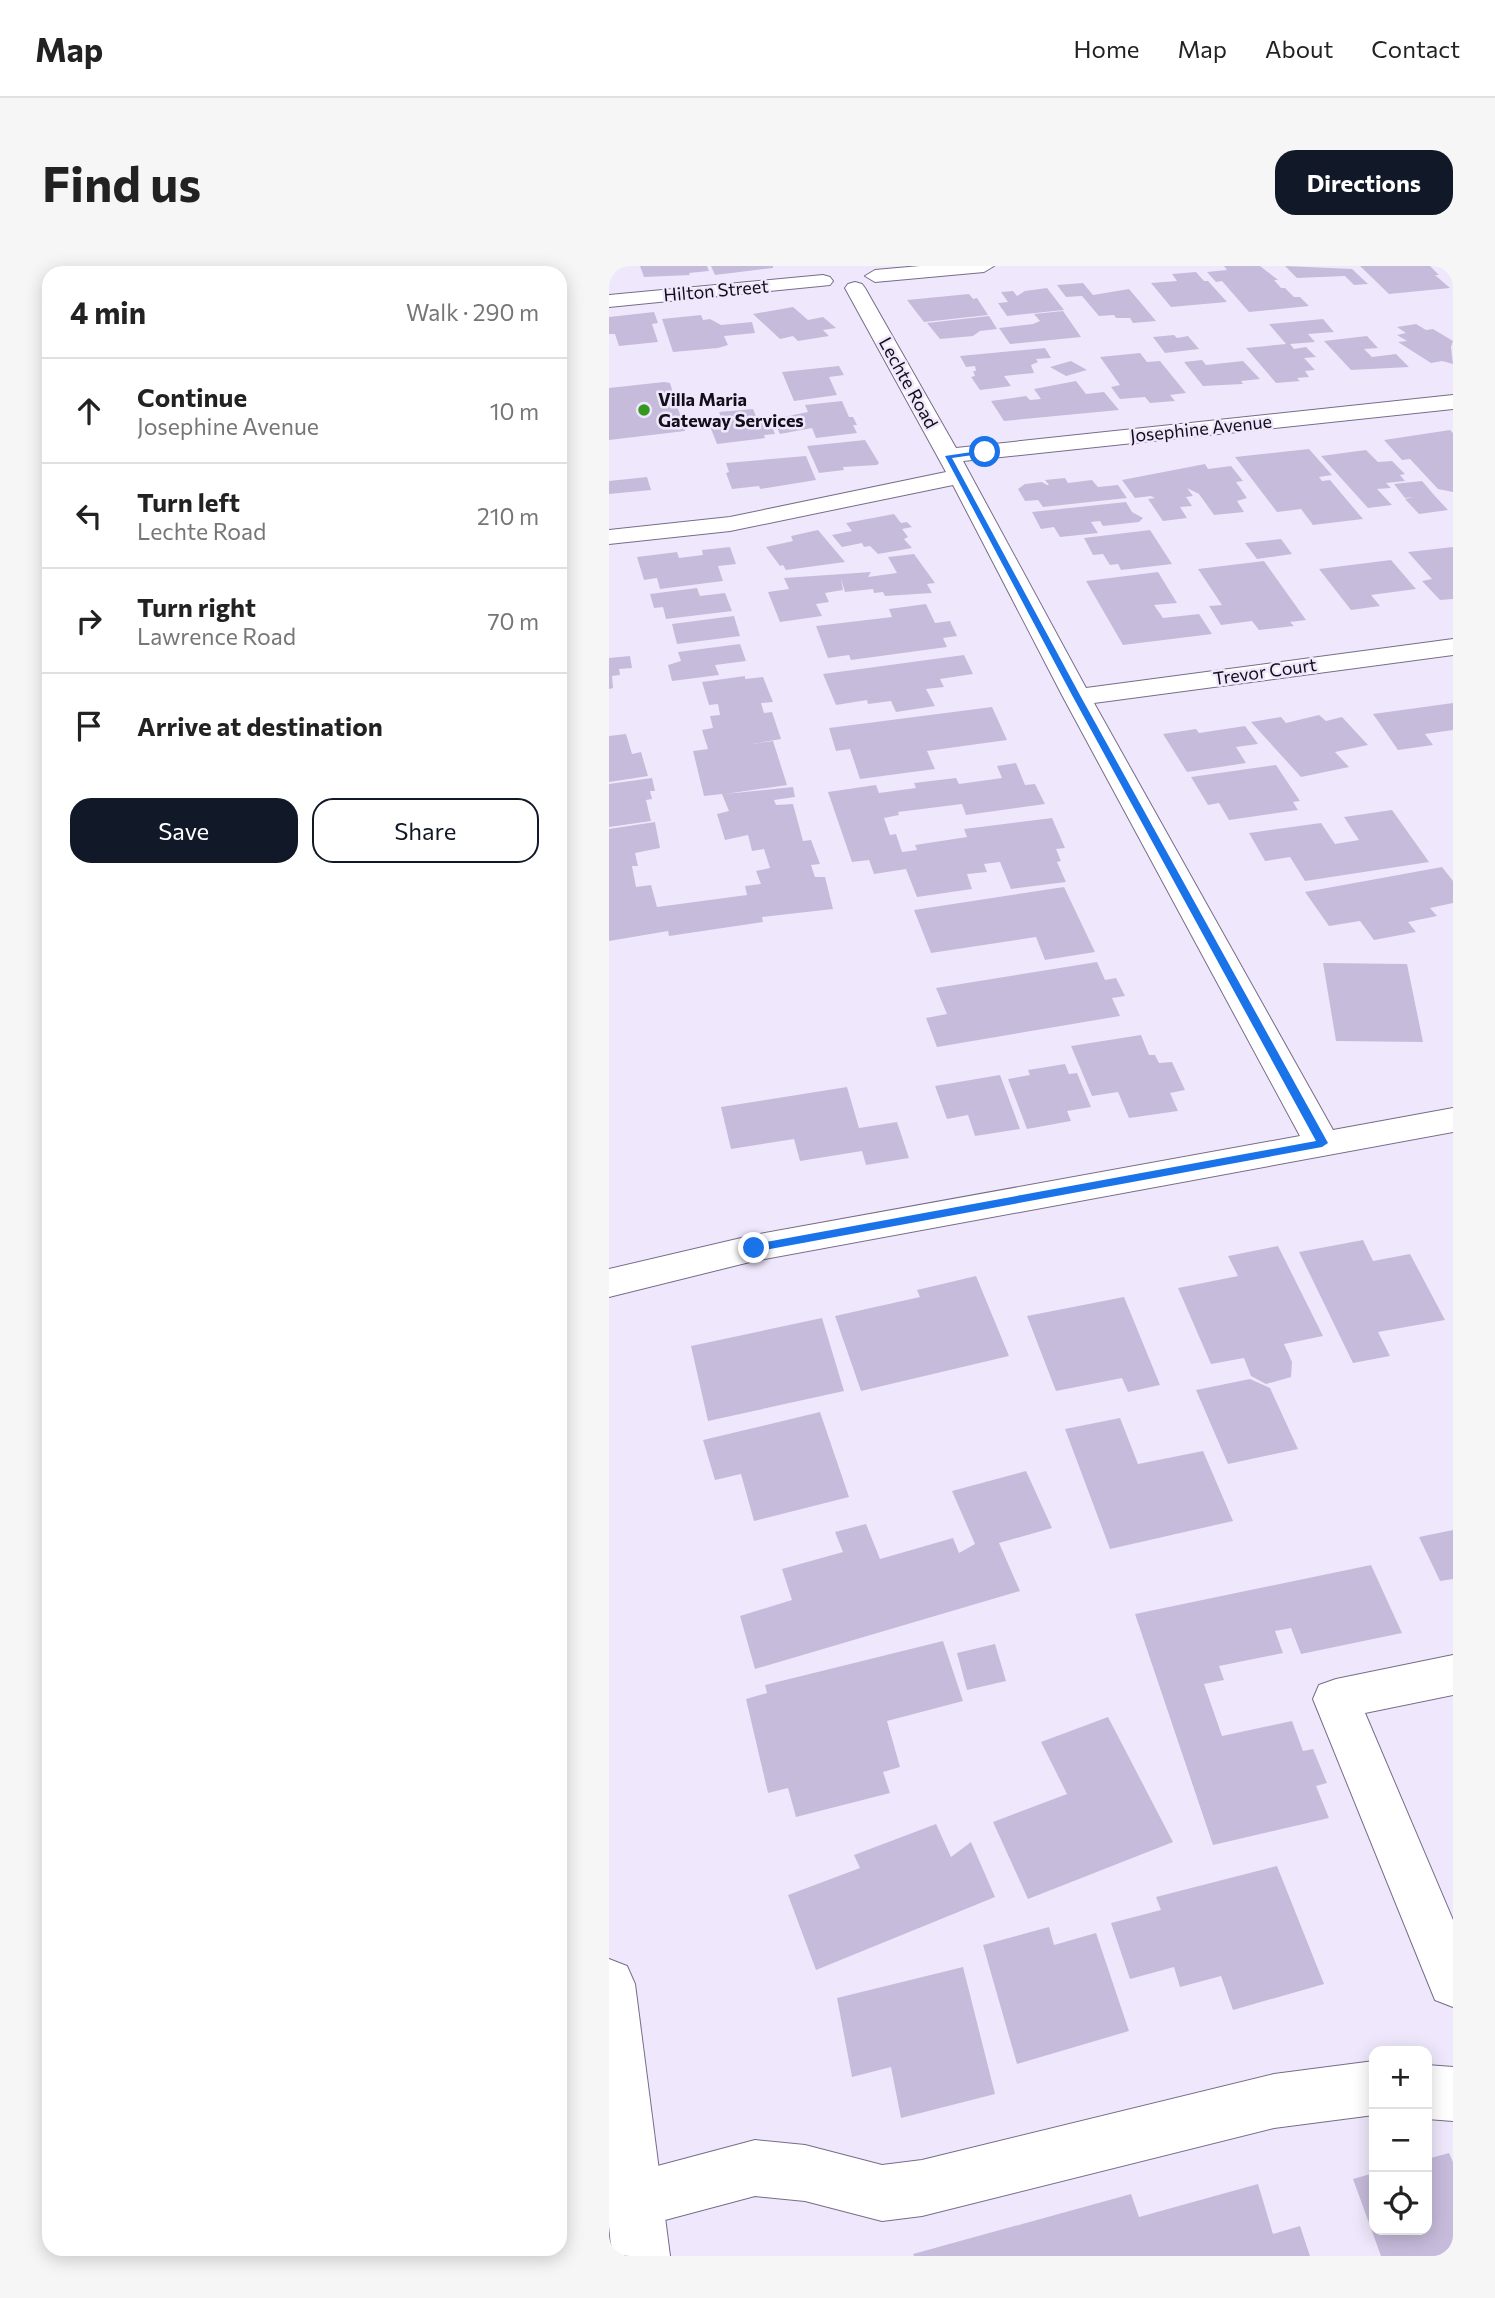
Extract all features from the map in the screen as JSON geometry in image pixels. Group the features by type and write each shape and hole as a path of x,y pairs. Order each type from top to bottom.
{"street":[{"name":"Hilton Street","path":"609,302 984,266"},
{"name":"Lechte Road","path":"849,277 1322,1143"},
{"name":"Josephine Avenue","path":"609,537 730,524 954,466 1453,402"},
{"name":"Trevor Court","path":"1077,697 1453,647"},
{"path":"609,1283 754,1248 1453,1120"},
{"path":"1453,1675 1336,1699 1453,1982"},
{"path":"609,1983 617,2117 635,2200 641,2256"},
{"path":"635,2200 755,2168 805,2173 882,2193 922,2189 1274,2101 1369,2089"},
{"path":"1432,2092 1453,2094"}],"building":[{"path":"640,266 707,266 709,271 689,273 690,275 644,277"},
{"path":"711,266 773,266 773,268 715,275"},
{"path":"1224,266 1260,266 1278,280 1274,280 1281,288 1285,288 1294,297 1300,297 1309,306 1249,312 1222,281 1216,282 1207,272 1227,270"},
{"path":"1285,266 1352,269 1368,284 1354,285 1345,276 1297,278"},
{"path":"1360,266 1430,266 1439,275 1435,275 1450,288 1389,294"},
{"path":"1196,272 1227,302 1171,307 1151,283 1177,281 1172,274"},
{"path":"1083,283 1093,295 1129,289 1156,321 1133,323 1130,318 1099,316 1082,296 1066,297 1057,285"},
{"path":"1047,288 1064,310 1007,316 998,303 1008,302 1001,292 1013,291 1017,296 1025,291"},
{"path":"969,294 973,299 977,298 988,315 924,322 907,300"},
{"path":"793,307 808,320 823,317 836,328 823,330 829,336 798,341 793,336 780,339 753,314"},
{"path":"1063,311 1081,337 1010,344 999,328 1033,324 1040,321 1034,314"},
{"path":"654,312 658,323 652,324 658,342 619,346 615,334 609,334 609,317"},
{"path":"701,315 703,320 710,319 721,325 752,322 755,333 724,336 728,345 718,348 673,352 662,319"},
{"path":"989,316 997,329 980,331 973,336 940,339 927,323"},
{"path":"1323,319 1334,332 1308,334 1315,342 1290,344 1294,349 1306,347 1316,357 1304,358 1315,370 1305,371 1309,377 1297,378 1300,381 1276,383 1246,348 1286,344 1269,324"},
{"path":"1416,324 1426,330 1433,329 1453,341 1453,364 1442,361 1431,363 1398,342 1407,341 1397,335 1406,333 1397,327"},
{"path":"1174,335 1177,338 1188,336 1199,349 1165,353 1153,337"},
{"path":"1367,336 1378,348 1364,349 1372,357 1396,354 1409,367 1351,370 1324,341"},
{"path":"1045,348 1051,358 1036,359 1038,362 1031,365 1034,373 1004,376 1011,386 980,390 971,377 975,376 975,366 966,367 960,356"},
{"path":"1140,353 1147,362 1160,361 1186,393 1170,395 1175,401 1150,403 1145,397 1120,399 1111,387 1120,385 1100,357"},
{"path":"1202,360 1206,365 1243,361 1260,379 1241,381 1243,384 1203,386 1184,362"},
{"path":"1071,361 1087,370 1066,376 1050,367"},
{"path":"839,366 844,375 829,377 837,395 794,401 782,372"},
{"path":"1076,381 1086,394 1104,392 1119,410 1004,421 991,401 1026,396 1030,400 1041,399 1034,389"},
{"name":"Villa Maria Gateway Services","path":"670,383 685,431 609,440 609,388"},
{"path":"842,401 849,417 853,417 857,425 853,425 857,433 816,438 812,428 780,434 773,419 808,412 805,405"},
{"path":"753,409 759,423 770,422 775,434 764,435 765,438 717,444 709,424 723,422 719,412"},
{"path":"1450,430 1453,433 1453,492 1438,489 1410,459 1402,460 1384,440"},
{"path":"865,440 879,463 877,465 843,467 844,470 819,473 807,446"},
{"path":"1309,449 1332,475 1319,477 1322,481 1330,480 1363,519 1313,525 1301,509 1277,512 1235,457"},
{"path":"1366,450 1378,462 1392,461 1405,474 1400,475 1405,481 1386,483 1391,488 1377,489 1392,505 1368,508 1321,456"},
{"path":"806,456 816,480 760,489 759,486 732,489 726,473 729,472 726,463"},
{"path":"1205,464 1208,469 1231,466 1243,481 1236,482 1247,498 1237,501 1244,512 1214,515 1199,494 1187,488 1193,496 1186,497 1192,506 1180,507 1187,518 1163,521 1148,499 1155,498 1135,498 1122,480"},
{"path":"647,477 651,490 609,494 609,481"},
{"path":"1065,478 1068,483 1092,480 1098,487 1118,485 1127,498 1043,507 1038,500 1025,501 1018,489 1025,484 1042,482 1049,485 1045,480"},
{"path":"1422,481 1448,510 1419,514 1405,499 1414,497 1405,498 1394,484"},
{"path":"1126,502 1132,512 1143,518 1139,522 1103,526 1100,521 1091,522 1098,533 1060,537 1054,527 1041,529 1032,512"},
{"path":"894,514 901,523 907,522 912,527 902,529 908,537 904,539 912,548 878,554 870,546 864,547 862,543 842,547 832,535 852,531 846,523"},
{"path":"818,530 845,562 786,570 766,547 793,541 791,536"},
{"path":"1150,530 1172,564 1121,570 1118,564 1110,565 1103,554 1093,555 1084,538"},
{"path":"1281,539 1292,554 1257,559 1245,543"},
{"path":"730,547 736,564 718,566 723,581 660,589 657,578 644,580 637,557 677,552 679,558 703,555 702,550"},
{"path":"1453,547 1453,599 1440,600 1422,581 1432,579 1408,552"},
{"path":"914,554 935,583 927,584 932,593 885,596 883,592 874,593 873,589 845,592 841,579 843,590 825,593 829,602 816,604 822,616 780,622 768,592 789,589 784,578 871,572 868,577 897,573 888,557"},
{"path":"1391,560 1416,589 1371,595 1380,606 1351,610 1319,569"},
{"path":"1264,561 1306,620 1290,622 1294,626 1259,630 1252,621 1221,625 1209,606 1222,605 1198,569"},
{"path":"1158,572 1177,603 1154,605 1163,618 1199,614 1212,634 1123,645 1086,581"},
{"path":"697,588 700,596 725,593 732,611 666,619 663,607 654,608 650,594"},
{"path":"926,604 935,623 950,621 957,636 943,638 947,647 851,660 849,655 828,658 816,626 892,617 889,609"},
{"path":"734,616 740,636 677,644 672,624"},
{"path":"740,644 746,661 715,665 719,675 672,681 668,665 681,661 678,652"},
{"path":"964,655 973,674 940,679 944,687 926,689 935,706 896,712 891,701 868,704 867,700 836,705 823,674"},
{"path":"630,656 632,668 619,669 620,675 612,676 613,688 609,689 609,658"},
{"path":"745,676 745,679 763,677 773,702 761,703 764,713 772,712 781,739 752,744 773,741 787,785 725,794 793,787 795,797 774,800 776,805 793,804 803,841 811,840 820,864 811,865 815,877 825,877 833,909 762,917 763,922 669,936 668,931 609,941 609,829 655,822 660,848 635,853 638,866 632,866 636,887 651,885 657,907 747,895 745,886 761,884 756,871 770,868 764,849 752,851 748,835 725,840 717,814 729,811 722,794 704,796 693,751 708,749 702,730 713,728 710,716 720,715 718,704 709,705 702,682"},
{"path":"1453,703 1453,730 1425,734 1433,745 1398,750 1373,714"},
{"path":"992,707 1007,740 927,751 935,769 860,779 850,749 836,751 829,728"},
{"path":"1319,715 1326,721 1342,717 1368,745 1335,752 1349,767 1301,777 1251,722 1281,717 1286,723"},
{"path":"1245,726 1258,744 1236,747 1246,763 1187,772 1163,734 1196,729 1199,733"},
{"path":"626,734 632,754 641,752 648,776 609,782 609,736"},
{"path":"1016,763 1025,785 1035,784 1045,804 966,815 962,804 898,812 899,815 884,818 890,835 896,834 902,852 917,850 915,845 967,837 964,829 1052,818 1065,848 1056,849 1061,861 1057,862 1066,882 1011,889 1000,862 984,864 987,872 967,874 972,889 917,897 906,869 874,874 869,860 852,862 828,792 876,785 879,793 916,788 914,783 956,778 959,784 1002,778 997,766"},
{"path":"1276,765 1300,801 1293,802 1298,810 1229,820 1219,803 1208,805 1191,777"},
{"path":"652,778 655,791 650,791 652,799 646,800 651,821 609,827 609,784"},
{"path":"1392,810 1429,862 1305,881 1290,857 1265,861 1249,833 1321,823 1335,844 1359,840 1344,817"},
{"path":"1442,867 1453,881 1453,903 1430,908 1437,916 1408,922 1416,932 1374,940 1360,921 1329,926 1305,892"},
{"path":"1064,887 1095,952 1045,960 1036,937 931,953 914,910"},
{"path":"1097,962 1105,980 1116,978 1125,996 1112,998 1120,1016 937,1047 926,1018 947,1014 936,988"},
{"path":"1323,963 1407,964 1423,1042 1336,1041"},
{"path":"1141,1035 1149,1055 1155,1055 1159,1063 1172,1062 1185,1090 1170,1093 1178,1111 1129,1118 1118,1092 1092,1096 1071,1046"},
{"path":"1065,1064 1069,1074 1077,1073 1091,1107 1067,1111 1071,1121 1027,1129 1008,1079 1030,1075 1028,1070"},
{"path":"1000,1075 1020,1129 975,1136 968,1115 947,1119 935,1086"},
{"path":"847,1087 859,1128 897,1122 909,1158 866,1165 862,1151 800,1161 794,1139 731,1149 721,1107"},
{"path":"1363,1240 1373,1261 1410,1254 1445,1320 1378,1332 1390,1356 1353,1363 1299,1252"},
{"path":"1278,1246 1323,1336 1284,1344 1292,1362 1291,1377 1266,1384 1251,1376 1244,1358 1211,1364 1178,1288 1238,1276 1228,1256"},
{"path":"976,1276 1009,1356 861,1391 835,1316 920,1297 917,1290"},
{"path":"1124,1297 1160,1385 1128,1392 1122,1378 1056,1391 1027,1316"},
{"path":"822,1318 844,1391 708,1421 691,1346"},
{"path":"1250,1379 1270,1388 1298,1449 1228,1464 1196,1390"},
{"path":"820,1412 849,1497 754,1521 741,1474 715,1480 703,1440"},
{"path":"1120,1418 1138,1464 1203,1451 1233,1521 1110,1549 1065,1429"},
{"path":"1026,1471 1052,1528 999,1543 1020,1591 755,1669 740,1616 792,1600 782,1569 843,1552 835,1532 866,1524 880,1559 953,1538 959,1553 975,1544 952,1491"},
{"path":"1453,1530 1453,1579 1440,1581 1419,1537"},
{"path":"1371,1565 1402,1633 1301,1654 1291,1628 1275,1631 1283,1653 1219,1666 1224,1680 1204,1684 1222,1736 1292,1721 1303,1751 1313,1749 1327,1783 1316,1786 1329,1818 1213,1845 1135,1614"},
{"path":"943,1641 963,1701 887,1721 900,1767 883,1772 890,1793 796,1817 788,1788 768,1793 746,1699 767,1693 765,1685"},
{"path":"995,1644 1006,1681 967,1690 957,1653"},
{"path":"1108,1717 1173,1842 1028,1899 993,1822 1067,1794 1041,1742"},
{"path":"936,1824 951,1857 971,1842 995,1897 816,1970 788,1895 860,1868 854,1855"},
{"path":"1277,1866 1324,1984 1233,2010 1221,1976 1180,1987 1174,1967 1130,1979 1111,1923 1161,1910 1156,1897"},
{"path":"1049,1927 1054,1945 1096,1933 1129,2031 1017,2064 983,1945"},
{"path":"963,1967 995,2094 901,2118 891,2067 852,2077 837,1998"},
{"path":"1449,2153 1453,2162 1453,2256 1381,2256 1373,2235 1432,2235 1432,2158"},
{"path":"1369,2174 1369,2223 1353,2179"},
{"path":"1258,2184 1273,2234 1300,2226 1310,2256 913,2254 1131,2194 1139,2217"}],"place":[{"name":"Villa Maria Gateway Services","path":"644,410"}],"route":[{"path":"754,1248 1322,1143 948,456 985,452"}]}
